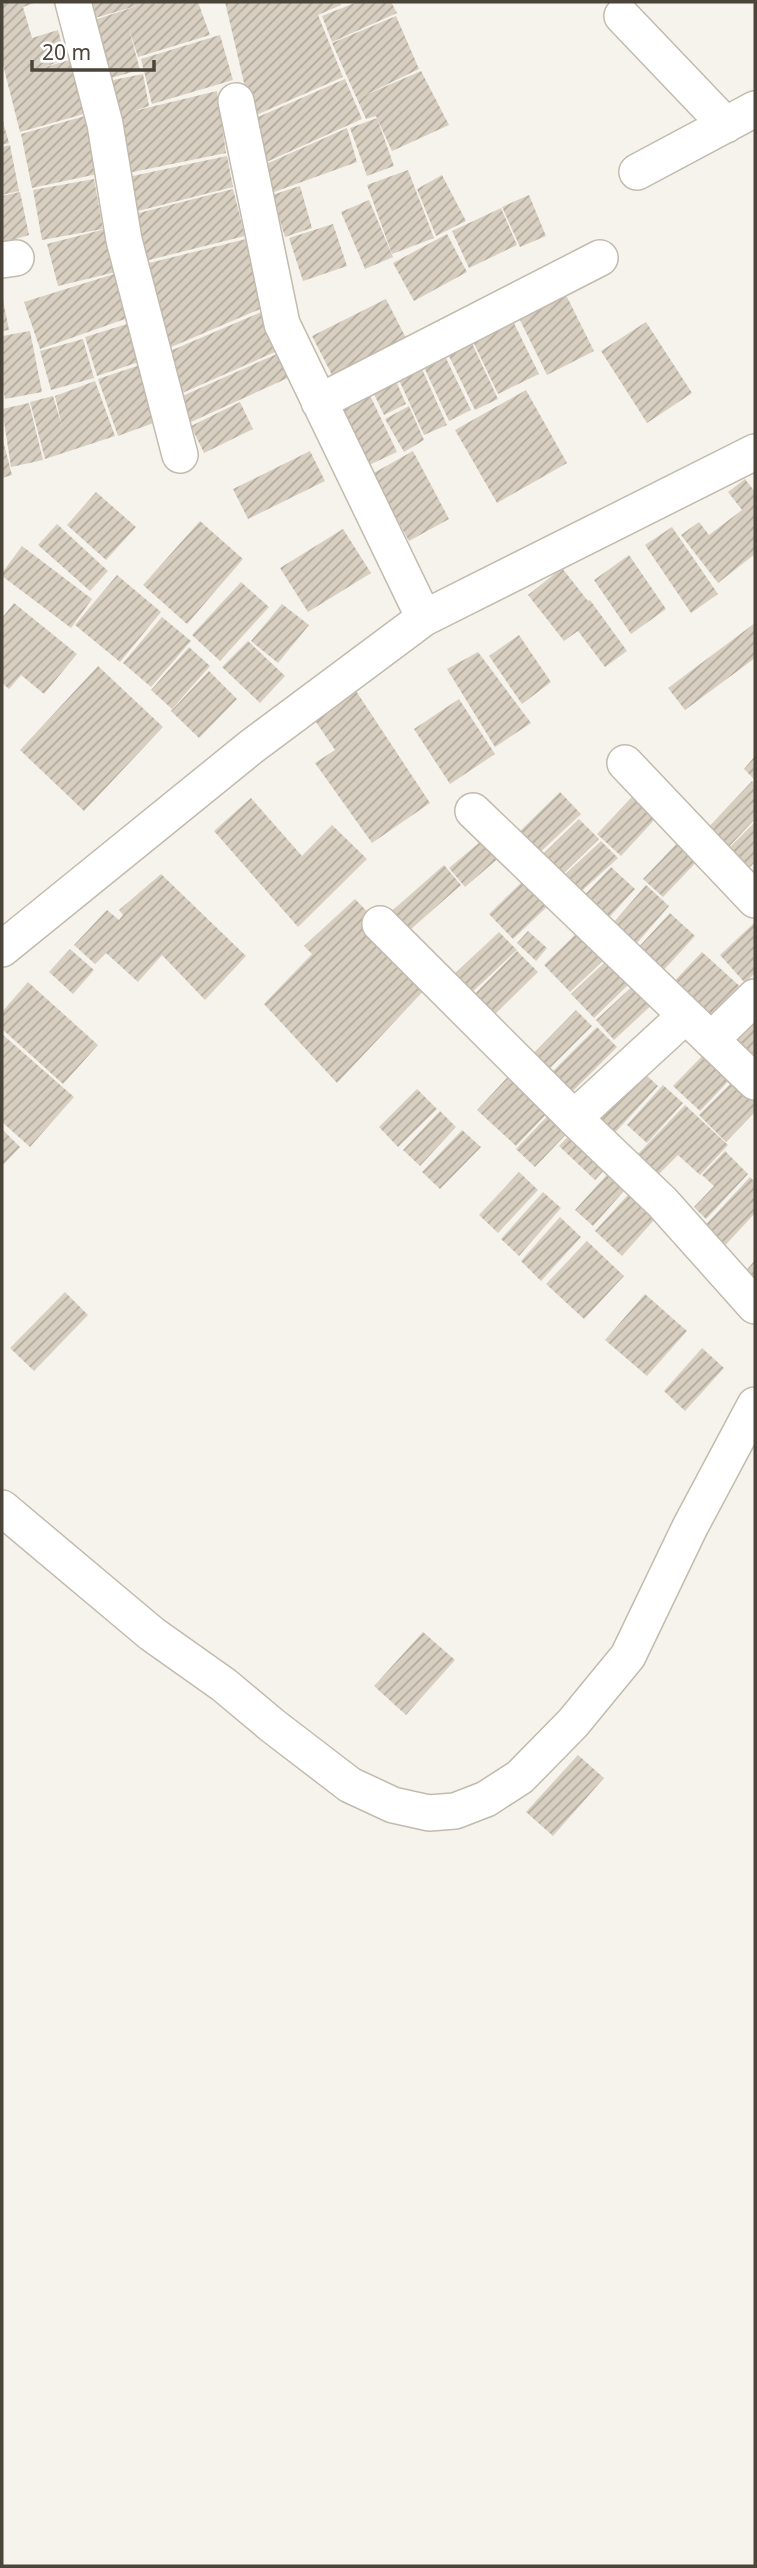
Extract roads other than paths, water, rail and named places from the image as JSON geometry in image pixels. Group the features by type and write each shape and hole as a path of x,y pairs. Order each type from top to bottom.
{"street":[{"path":"73,2 105,124 124,240 180,455"},
{"path":"622,16 741,117 637,172"},
{"path":"236,101 282,324 424,618"},
{"path":"319,402 600,258"},
{"path":"2,950 251,747 424,618 755,452"},
{"path":"625,763 755,900"},
{"path":"473,811 755,1082"},
{"path":"380,924 662,1202 755,1306"},
{"path":"711,1040 755,997"},
{"path":"574,1118 685,1016"},
{"path":"2,1508 152,1634 224,1685 350,1785 393,1805 429,1813 455,1811 486,1799 520,1777 573,1723 628,1656 690,1527 755,1405"}]}
